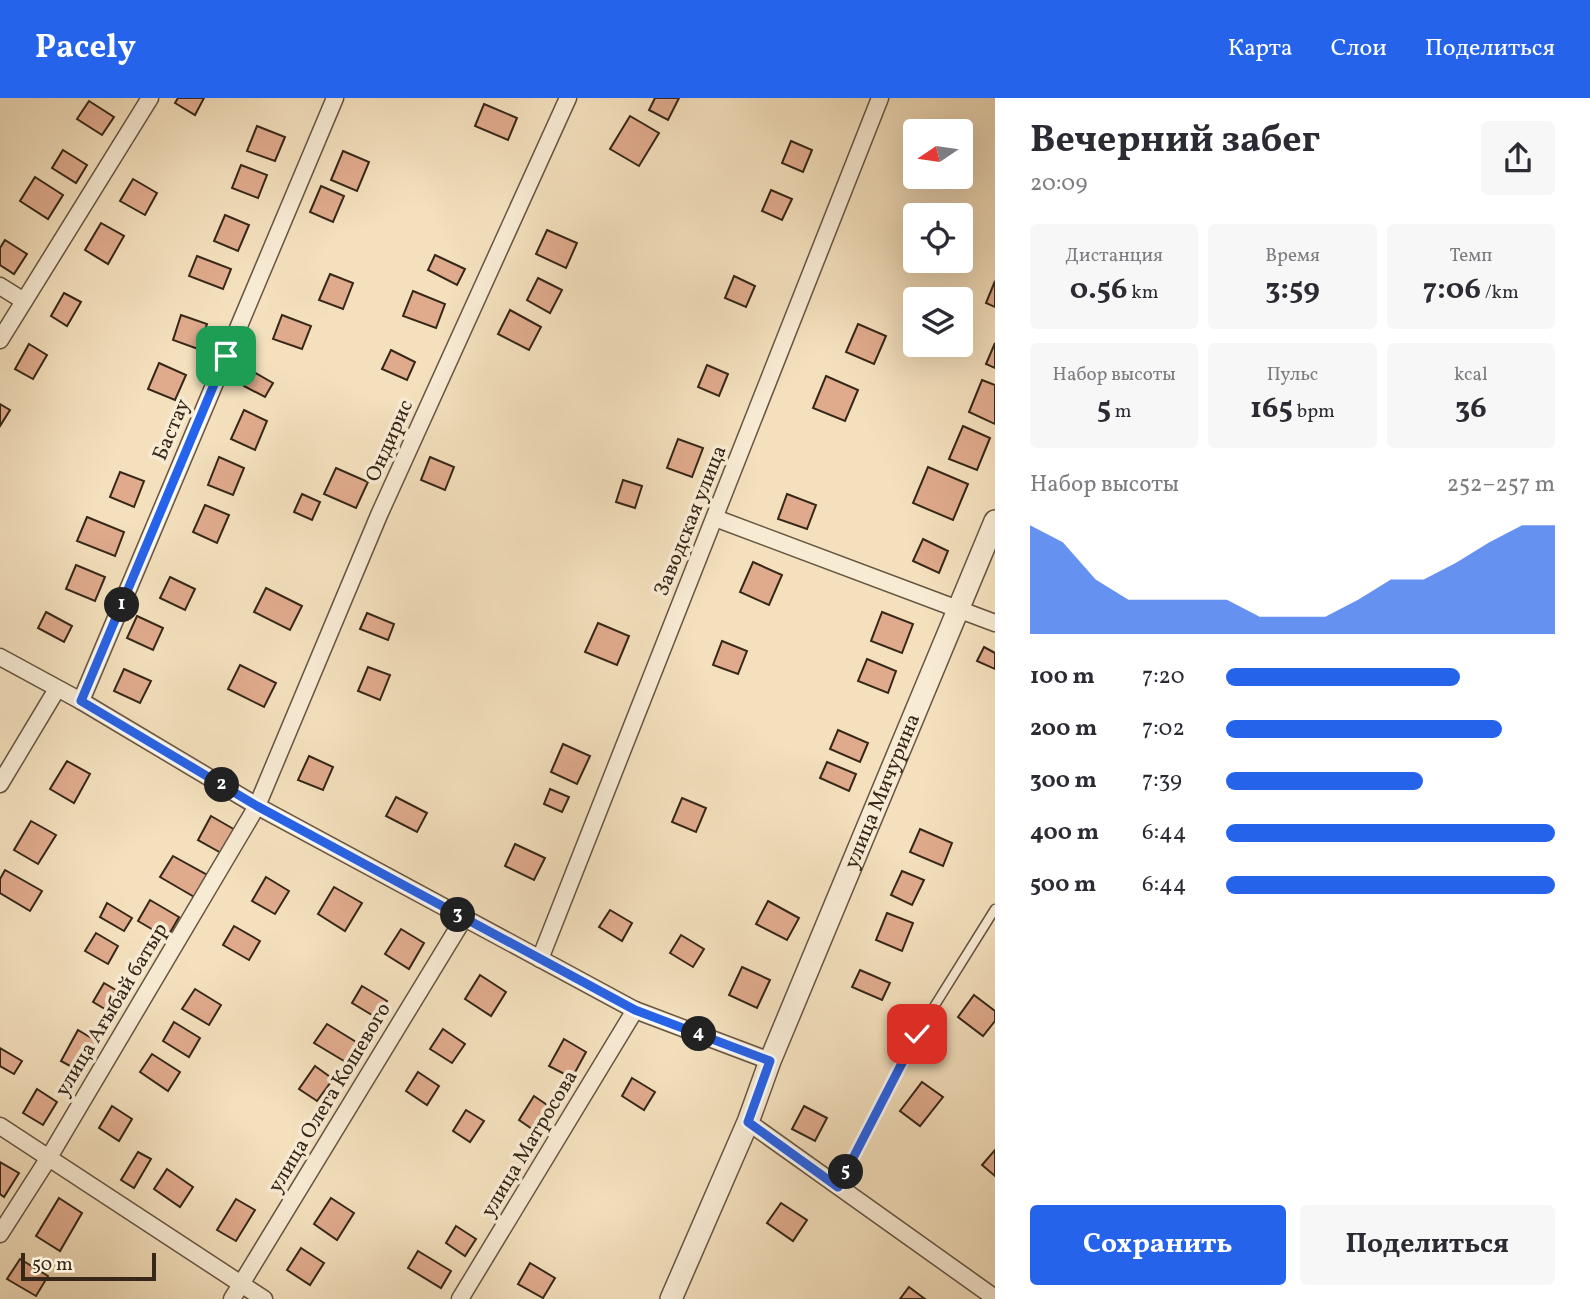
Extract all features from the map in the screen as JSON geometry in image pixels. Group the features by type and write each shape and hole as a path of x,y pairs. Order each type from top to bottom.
{"street":[{"path":"0,340 150,98"},
{"name":"Бастау","path":"81,701 335,98"},
{"name":"Ондирис","path":"257,806 379,515 568,98"},
{"name":"Заводская улица","path":"540,959 880,98"},
{"path":"0,286 24,302"},
{"path":"715,518 995,623"},
{"name":"улица Мичурина","path":"671,1299 748,1122 770,1061 995,522"},
{"path":"0,657 81,701 257,806 635,1010 770,1061"},
{"path":"0,784 57,689"},
{"name":"улица Ағыбай батыр","path":"0,1234 48,1159 257,806"},
{"name":"улица Олега Кошевого","path":"232,1299 464,918"},
{"name":"улица Матросова","path":"460,1299 635,1010"},
{"path":"748,1122 995,1298"},
{"path":"0,1126 264,1299"}],"lane":[{"path":"838,1187 917,1034 995,909"}],"building":[{"path":"178,98 204,98 195,115 175,103"},
{"path":"655,98 679,98 668,120 649,110"},
{"path":"89,101 114,117 102,135 77,119"},
{"path":"484,104 517,118 508,140 475,126"},
{"path":"630,116 659,133 639,166 610,149"},
{"path":"257,126 285,137 275,161 247,151"},
{"path":"791,141 812,150 803,172 782,163"},
{"path":"63,150 87,165 76,183 52,168"},
{"path":"343,151 369,162 357,191 331,180"},
{"path":"241,165 267,175 258,198 232,188"},
{"path":"35,177 63,195 48,219 20,201"},
{"path":"133,179 157,193 145,215 120,201"},
{"path":"321,186 344,196 333,222 310,212"},
{"path":"771,190 792,199 782,220 762,211"},
{"path":"225,215 249,225 238,251 214,241"},
{"path":"101,223 124,236 108,264 85,250"},
{"path":"547,230 577,243 566,268 536,254"},
{"path":"5,240 27,254 14,274 0,265 0,248"},
{"path":"435,255 465,269 457,285 428,270"},
{"path":"197,256 231,269 223,289 189,276"},
{"path":"330,274 353,283 343,309 319,300"},
{"path":"734,276 755,286 746,307 725,298"},
{"path":"538,278 562,290 550,313 527,300"},
{"path":"995,281 995,307 986,303"},
{"path":"413,291 445,304 436,328 403,316"},
{"path":"64,293 81,302 67,326 51,316"},
{"path":"510,310 541,327 529,350 498,334"},
{"path":"181,315 207,324 198,349 173,340"},
{"path":"282,315 311,326 302,349 273,339"},
{"path":"858,324 886,336 874,364 846,352"},
{"path":"995,343 995,368 986,364"},
{"path":"29,344 47,355 33,379 15,369"},
{"path":"391,350 415,362 407,380 382,369"},
{"path":"159,363 186,375 175,400 148,389"},
{"path":"707,365 728,374 719,396 698,387"},
{"path":"252,371 273,383 265,397 244,386"},
{"path":"826,376 858,390 845,421 813,408"},
{"path":"982,380 995,385 995,424 969,412"},
{"path":"0,404 10,410 0,426"},
{"path":"244,410 267,421 255,450 231,439"},
{"path":"963,426 990,438 977,470 949,459"},
{"path":"678,439 703,448 692,477 667,468"},
{"path":"219,457 244,468 233,495 208,485"},
{"path":"430,457 454,467 445,490 421,480"},
{"path":"928,467 968,484 953,520 913,503"},
{"path":"336,468 368,482 356,508 324,494"},
{"path":"120,472 144,481 134,507 110,497"},
{"path":"623,480 642,486 635,508 616,502"},
{"path":"302,494 320,502 312,520 294,512"},
{"path":"787,494 816,505 807,529 778,519"},
{"path":"205,505 229,515 217,543 193,532"},
{"path":"87,517 124,532 115,556 77,541"},
{"path":"923,539 948,551 939,573 913,561"},
{"path":"753,562 782,575 769,605 740,592"},
{"path":"76,565 105,577 95,601 66,589"},
{"path":"170,577 195,589 185,610 160,598"},
{"path":"266,588 302,606 290,630 254,612"},
{"path":"46,612 72,626 64,642 38,628"},
{"path":"882,612 913,624 902,653 871,641"},
{"path":"367,613 394,624 388,640 360,629"},
{"path":"137,616 163,628 153,650 127,638"},
{"path":"598,623 629,636 617,665 585,652"},
{"path":"722,641 747,651 738,674 713,665"},
{"path":"984,647 995,653 995,669 977,661"},
{"path":"867,659 896,671 888,693 858,681"},
{"path":"240,665 276,683 264,707 228,689"},
{"path":"368,667 390,675 380,700 358,691"},
{"path":"124,669 151,681 140,703 114,691"},
{"path":"838,730 868,743 860,762 830,749"},
{"path":"563,744 590,756 577,784 551,772"},
{"path":"309,756 333,767 323,790 298,780"},
{"path":"67,761 90,774 74,803 50,789"},
{"path":"827,762 856,774 849,791 820,778"},
{"path":"550,789 569,797 562,812 544,804"},
{"path":"396,797 427,813 417,832 386,816"},
{"path":"682,798 706,808 696,832 672,822"},
{"path":"211,816 237,831 223,854 198,840"},
{"path":"31,821 56,835 38,864 14,850"},
{"path":"920,829 952,843 943,866 910,852"},
{"path":"515,844 545,858 534,880 505,866"},
{"path":"173,856 209,876 196,898 160,877"},
{"path":"5,870 42,891 30,911 0,893 0,879"},
{"path":"902,871 924,880 912,905 891,895"},
{"path":"266,877 289,891 275,914 252,901"},
{"path":"334,887 362,903 345,931 318,914"},
{"path":"150,900 179,917 167,938 138,921"},
{"path":"768,901 799,918 787,940 756,924"},
{"path":"107,903 132,918 124,931 100,917"},
{"path":"610,910 632,923 622,941 599,927"},
{"path":"887,913 913,923 902,951 876,940"},
{"path":"234,926 260,941 249,960 223,945"},
{"path":"401,929 424,943 409,969 385,954"},
{"path":"96,933 118,946 108,964 85,951"},
{"path":"681,935 704,949 693,967 670,953"},
{"path":"742,967 770,980 757,1008 729,995"},
{"path":"860,970 890,983 882,1000 852,987"},
{"path":"480,975 506,992 491,1016 465,999"},
{"path":"104,983 126,996 115,1015 93,1002"},
{"path":"362,986 387,1001 377,1018 352,1003"},
{"path":"195,989 221,1005 209,1025 182,1009"},
{"path":"974,995 995,1011 995,1021 983,1036 958,1017"},
{"path":"174,1022 200,1038 189,1057 163,1041"},
{"path":"327,1024 361,1045 349,1064 314,1043"},
{"path":"443,1029 465,1044 452,1063 430,1049"},
{"path":"78,1030 98,1042 81,1072 61,1061"},
{"path":"564,1039 586,1052 572,1078 549,1066"},
{"path":"0,1048 22,1061 14,1074 0,1066"},
{"path":"152,1054 180,1072 168,1091 140,1072"},
{"path":"315,1066 333,1079 317,1101 299,1089"},
{"path":"418,1072 439,1086 427,1105 406,1091"},
{"path":"632,1078 655,1092 644,1110 622,1096"},
{"path":"922,1082 943,1097 920,1126 900,1111"},
{"path":"37,1089 57,1102 43,1125 23,1113"},
{"path":"534,1096 553,1109 538,1133 519,1120"},
{"path":"112,1106 132,1119 119,1141 99,1128"},
{"path":"804,1106 827,1118 815,1141 792,1129"},
{"path":"466,1110 484,1121 470,1142 453,1131"},
{"path":"995,1150 995,1176 982,1165"},
{"path":"138,1152 151,1159 134,1188 121,1180"},
{"path":"0,1162 19,1173 4,1197 0,1194"},
{"path":"167,1169 193,1187 180,1207 154,1189"},
{"path":"59,1198 82,1213 60,1251 36,1236"},
{"path":"331,1198 354,1213 337,1240 314,1224"},
{"path":"236,1199 255,1210 236,1241 217,1230"},
{"path":"781,1203 807,1220 793,1241 767,1223"},
{"path":"456,1226 476,1239 465,1256 446,1243"},
{"path":"301,1248 324,1263 310,1285 287,1270"},
{"path":"418,1251 451,1271 441,1288 408,1268"},
{"path":"20,1259 48,1276 36,1296 7,1279"},
{"path":"530,1263 555,1278 543,1298 518,1284"},
{"path":"909,1287 925,1299 900,1299"}],"route":[{"path":"226,356 81,701 257,806 635,1010 770,1061 748,1122 838,1187 917,1034"}]}
